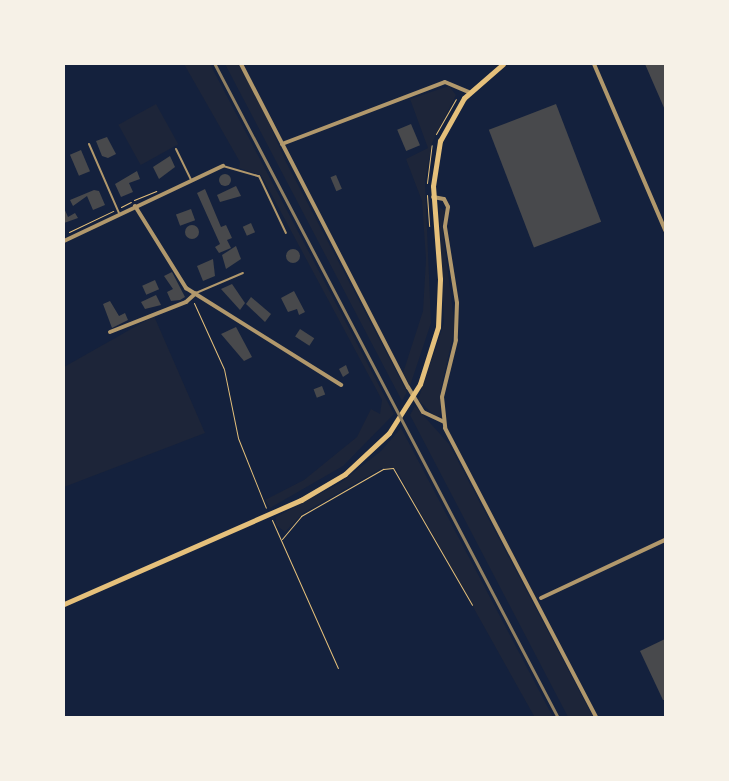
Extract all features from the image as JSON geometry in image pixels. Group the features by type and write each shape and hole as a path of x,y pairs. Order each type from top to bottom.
{"main road":[{"path":"64,604 331,483 378,446 402,416 423,378 440,310 433,197 440,142 469,92 503,64"}],"street":[{"path":"241,64 411,393 427,415 444,422"},
{"path":"594,64 665,230"},
{"path":"282,144 445,82 469,92"},
{"path":"64,241 119,213 223,166"},
{"path":"433,197 444,199 448,207 445,227 457,303 456,340 442,391 444,422 596,717"},
{"path":"135,206 186,288 196,292 341,385"},
{"path":"110,332 192,298 196,292"},
{"path":"541,598 665,540"}],"lane":[{"path":"89,144 119,213"},
{"path":"176,149 191,180"},
{"path":"223,166 259,176 286,233"},
{"path":"196,292 243,273"}],"path":[{"path":"192,298 226,375 238,438 261,497 282,539 338,668"},
{"path":"282,539 297,519 383,469 393,468 472,605"},
{"path":"268,513 275,506"}],"shaded area":[{"path":"184,64 210,64 394,414 343,466 270,508 265,500 304,480 357,437 371,409 380,414 382,400 261,175 239,168 240,162"},
{"path":"225,64 238,64 256,93 286,162 407,392 402,401"},
{"path":"449,86 456,95 432,143 425,182 431,323 410,386 403,373 423,311 426,259 422,201 406,159 428,148 410,99"},
{"path":"156,104 178,144 141,165 118,125"},
{"path":"439,207 445,211 442,225 455,328 440,392 440,416 436,417 418,400 444,323"},
{"path":"154,316 205,433 64,487 64,367"},
{"path":"415,406 449,444 593,717 568,717 410,415"},
{"path":"401,428 553,717 534,716 396,469 382,468 303,513 285,532 276,525 276,517 340,483 381,451"}],"building":[{"path":"645,64 665,64 665,110"},
{"path":"556,104 601,222 534,247 489,130"},
{"path":"411,124 420,145 406,151 397,130"},
{"path":"107,137 116,154 108,158 102,156 96,141"},
{"path":"81,150 90,171 79,176 70,155"},
{"path":"170,156 175,167 159,179 153,167"},
{"path":"137,171 140,179 129,183 133,192 121,197 115,184"},
{"path":"223,174 227,174 231,180 227,186 223,186 219,182 219,178"},
{"path":"336,175 342,189 336,191 330,177"},
{"path":"236,186 241,196 220,202 217,195"},
{"path":"205,189 221,227 226,225 232,238 227,240 231,248 219,253 215,247 220,244 197,193"},
{"path":"94,190 99,191 105,205 93,210 87,196 73,206 70,200"},
{"path":"64,208 68,217 75,213 78,218 64,223"},
{"path":"191,209 195,220 180,226 176,214"},
{"path":"251,223 255,232 247,236 243,227"},
{"path":"192,225 197,227 199,232 197,237 192,239 187,237 185,232 187,227"},
{"path":"236,246 241,259 226,269 222,255"},
{"path":"290,249 296,249 300,256 296,263 290,263 286,259 286,253"},
{"path":"213,259 215,276 203,281 197,266"},
{"path":"172,272 185,297 180,300 171,301 167,292 173,289 164,276"},
{"path":"155,280 159,289 146,295 142,286"},
{"path":"232,284 245,303 240,310 221,289"},
{"path":"294,291 305,312 299,315 297,309 288,312 281,298"},
{"path":"156,295 161,305 145,309 141,302"},
{"path":"251,297 271,314 265,322 246,304"},
{"path":"110,301 119,316 125,313 128,320 112,328 103,304"},
{"path":"236,327 252,357 244,361 221,334"},
{"path":"300,329 314,338 309,346 295,337"},
{"path":"346,365 349,373 343,377 339,369"},
{"path":"322,386 325,394 317,398 314,389"},
{"path":"665,639 665,700 663,700 640,651"}],"railway":[{"path":"215,64 558,717"}]}
